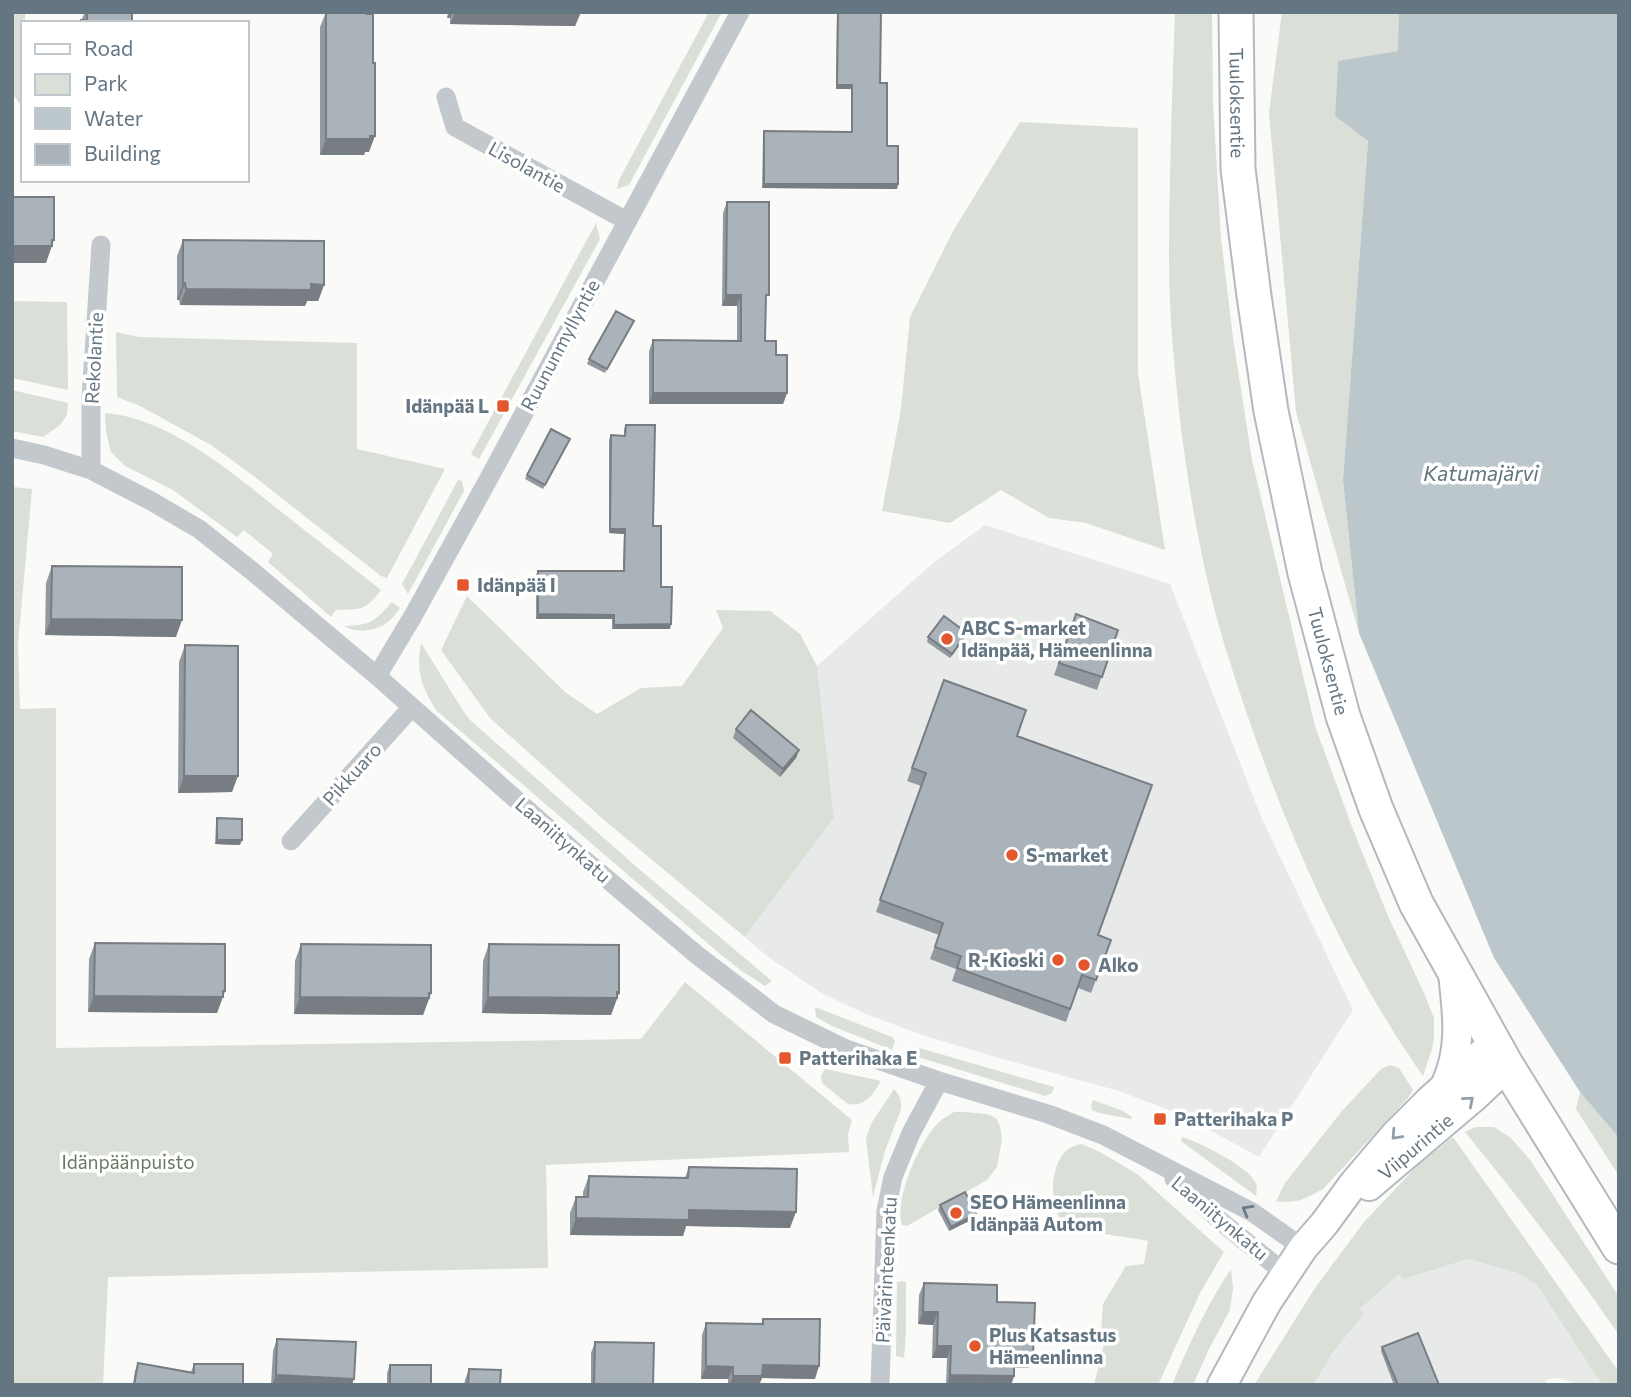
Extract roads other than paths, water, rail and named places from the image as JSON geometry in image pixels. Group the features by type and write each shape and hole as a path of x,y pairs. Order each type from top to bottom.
{"highway":[{"name":"Tuuloksentie","path":"1236,12 1238,169 1271,411 1304,573 1343,716 1376,809 1416,904 1501,1055 1619,1247"}],"main road":[{"name":"Viipurintie","path":"1445,1087 1454,1067 1459,1029 1453,970"},
{"name":"Viipurintie","path":"1222,1385 1267,1302 1303,1248 1354,1183 1394,1136 1445,1087 1501,1055"},
{"name":"Viipurintie","path":"1324,1224 1465,1105 1501,1055"}],"street":[{"name":"Ruununmyllyntie","path":"377,676 413,616 740,12"},
{"name":"Lisolantie","path":"446,97 454,127 627,221"},
{"name":"Rekolantie","path":"91,470 91,398 101,245"},
{"name":"Laaniitynkatu","path":"12,448 91,470 199,529 377,676 574,851 697,955 774,1014 846,1049 1060,1118 1103,1135 1252,1212 1303,1248"},
{"name":"Pikkuaro","path":"291,841 412,708"},
{"name":"Päivärinteenkatu","path":"880,1385 886,1212 893,1177 911,1133 939,1081"},
{"name":"Laaniitynkatu","path":"1155,1162 1224,1224 1286,1273"}],"water":[{"name":"Katumajärvi","path":"1399,12 1619,12 1619,1138 1580,1092 1494,958 1359,633 1343,480 1368,141 1335,116 1338,61 1398,51"}],"place":[{"name":"Idänpää L","path":"503,406"},
{"name":"Idänpää I","path":"463,585"},
{"name":"ABC S-market Idänpää, Hämeenlinna","path":"947,639"},
{"name":"S-market","path":"1012,855"},
{"name":"R-Kioski","path":"1058,960"},
{"name":"Alko","path":"1084,965"},
{"name":"Patterihaka E","path":"785,1058"},
{"name":"Patterihaka P","path":"1160,1119"},
{"name":"SEO Hämeenlinna Idänpää Autom","path":"956,1213"},
{"name":"Plus Katsastus Hämeenlinna","path":"975,1346"}],"park label":[{"name":"Idänpäänpuisto","path":"128,1162"}]}
